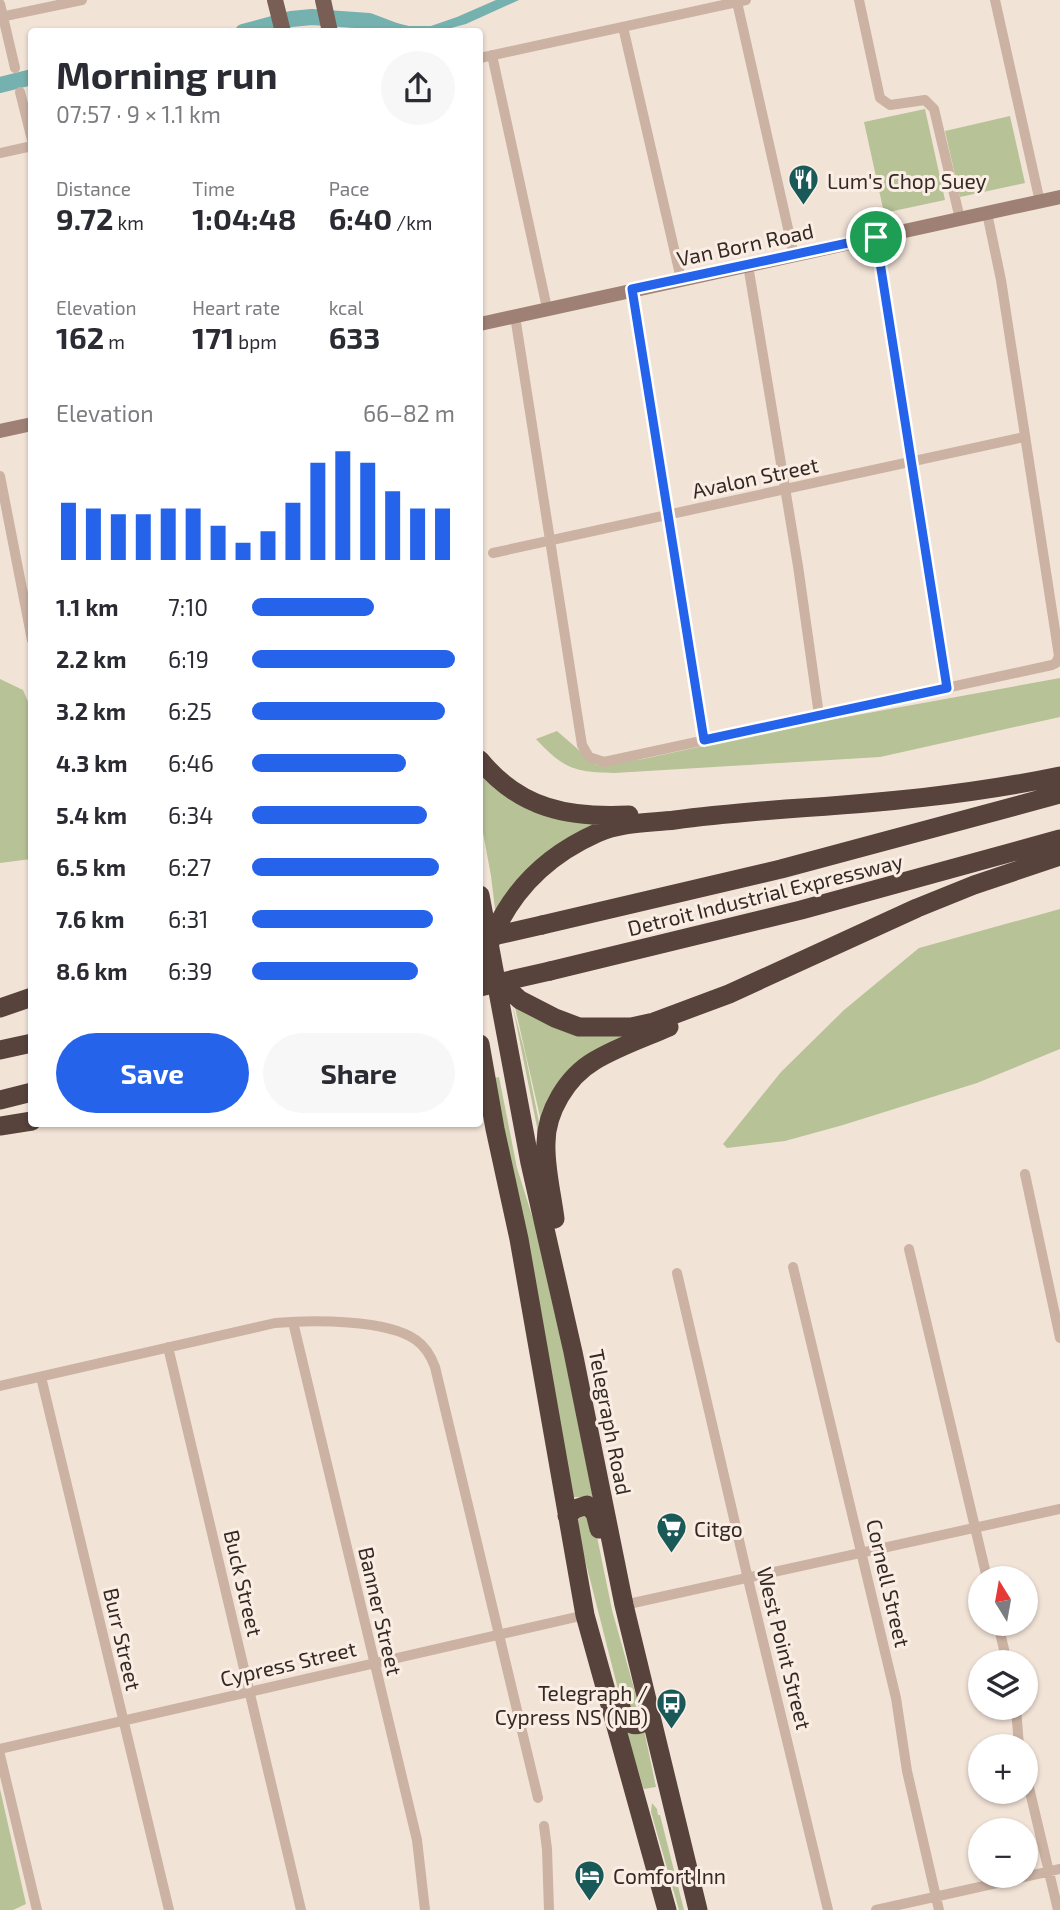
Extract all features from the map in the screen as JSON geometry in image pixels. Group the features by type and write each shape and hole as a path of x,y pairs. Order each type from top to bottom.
{"highway":[{"path":"483,764 510,790 528,801 551,809 596,817 676,812 704,815"},
{"path":"483,960 508,906 546,862 600,832 704,815 943,797 1060,776"},
{"name":"Detroit Industrial Expressway","path":"483,961 542,925 781,869 1060,794"},
{"name":"Detroit Industrial Expressway","path":"483,962 550,971 801,910 1060,839"},
{"path":"483,963 539,1012 579,1027 631,1027 654,1022 729,994 916,908 1060,856"},
{"name":"Telegraph Road","path":"483,965 502,1016 530,1163 573,1352 625,1605 698,1910"},
{"path":"573,1352 546,1143 548,1123 556,1104 572,1080 593,1061 688,1018 729,994"},
{"path":"0,1008 28,998"},
{"path":"0,1050 28,1044"},
{"path":"483,1061 519,1239 576,1568 594,1653 667,1910"},
{"path":"0,1100 28,1093"},
{"path":"483,1111 495,1129"},
{"path":"0,1126 28,1122"},
{"path":"568,1516 575,1509 587,1505 595,1513 620,1627 638,1660"},
{"path":"576,1568 590,1593 625,1718 629,1724 641,1724 652,1710"},
{"path":"639,1807 653,1795 660,1800 688,1910"}],"main road":[{"path":"323,4 329,28"},
{"path":"276,7 281,28"},
{"name":"Van Born Road","path":"483,323 1060,197"},
{"path":"0,431 28,425"}],"street":[{"path":"1,17 82,0"},
{"path":"859,0 880,98 890,106 925,100 934,108 960,219"},
{"path":"995,0 1040,202"},
{"path":"483,57 742,1 794,255"},
{"path":"0,4 15,68"},
{"path":"624,27 681,279"},
{"path":"492,55 547,308"},
{"path":"20,92 28,124"},
{"path":"0,153 28,147"},
{"path":"515,316 582,745 589,757 604,762 1052,666 1058,661 1057,642 1001,280 987,213"},
{"path":"876,237 947,688"},
{"path":"748,265 786,490 819,715"},
{"path":"632,289 704,740"},
{"name":"Avalon Street","path":"493,553 1024,437"},
{"path":"0,475 28,619"},
{"path":"1025,1174 1060,1338"},
{"path":"909,1249 984,1566"},
{"name":"Cornell Street","path":"793,1267 896,1698 906,1771 939,1910"},
{"name":"West Point Street","path":"677,1273 828,1910"},
{"path":"0,1386 263,1325 314,1320 346,1322 398,1331 416,1339 425,1348 435,1367 538,1798"},
{"name":"Banner Street","path":"293,1322 417,1840 425,1910"},
{"name":"Buck Street","path":"168,1347 301,1910"},
{"name":"Burr Street","path":"41,1377 169,1910"},
{"path":"625,1605 1060,1509"},
{"name":"Cypress Street","path":"0,1749 586,1615"},
{"path":"0,1755 37,1910"},
{"path":"1035,1804 1055,1870 1058,1910"},
{"path":"544,1826 549,1910"},
{"path":"876,1910 1055,1870"}],"green space":[{"path":"925,109 945,200 884,213 864,122"},
{"path":"1010,116 1025,183 960,197 945,131"},
{"path":"1060,678 1060,717 880,757 614,773 570,767 554,757 536,739 557,731 596,765 643,759 791,727"},
{"path":"0,679 23,690 28,702 28,859 0,863"},
{"path":"483,767 593,821 595,827 496,917 483,832"},
{"path":"1060,909 1060,1049 977,1083 843,1125 785,1141 727,1148 723,1144 781,1072 844,1010 919,948"},
{"path":"512,1003 539,1122 538,1132"},
{"path":"514,1003 622,1036 541,1121"},
{"path":"499,1077 517,1168 544,1254 593,1497 573,1497 494,1078"},
{"path":"584,1513 595,1527 612,1610 637,1699 635,1714 621,1701 581,1544 577,1521"},
{"path":"626,1730 644,1730 656,1787 644,1789"},
{"path":"0,1789 26,1904 13,1910 0,1910"},
{"path":"652,1803 660,1815 684,1910 679,1910 651,1812"}],"water":[{"path":"496,0 519,0 451,28 379,28 342,23 340,13 358,14 409,26 431,26"}],"waterway":[{"path":"258,28 291,19 312,17 369,21 387,28"},
{"path":"0,85 28,78"}],"place":[{"name":"Lum's Chop Suey","path":"804,207"},
{"name":"Citgo","path":"671,1555"},
{"name":"Telegraph / Cypress NS (NB)","path":"671,1731"},
{"name":"Comfort Inn","path":"590,1902"}],"route":[{"path":"876,237 947,688 704,740 632,289 876,237"}]}
